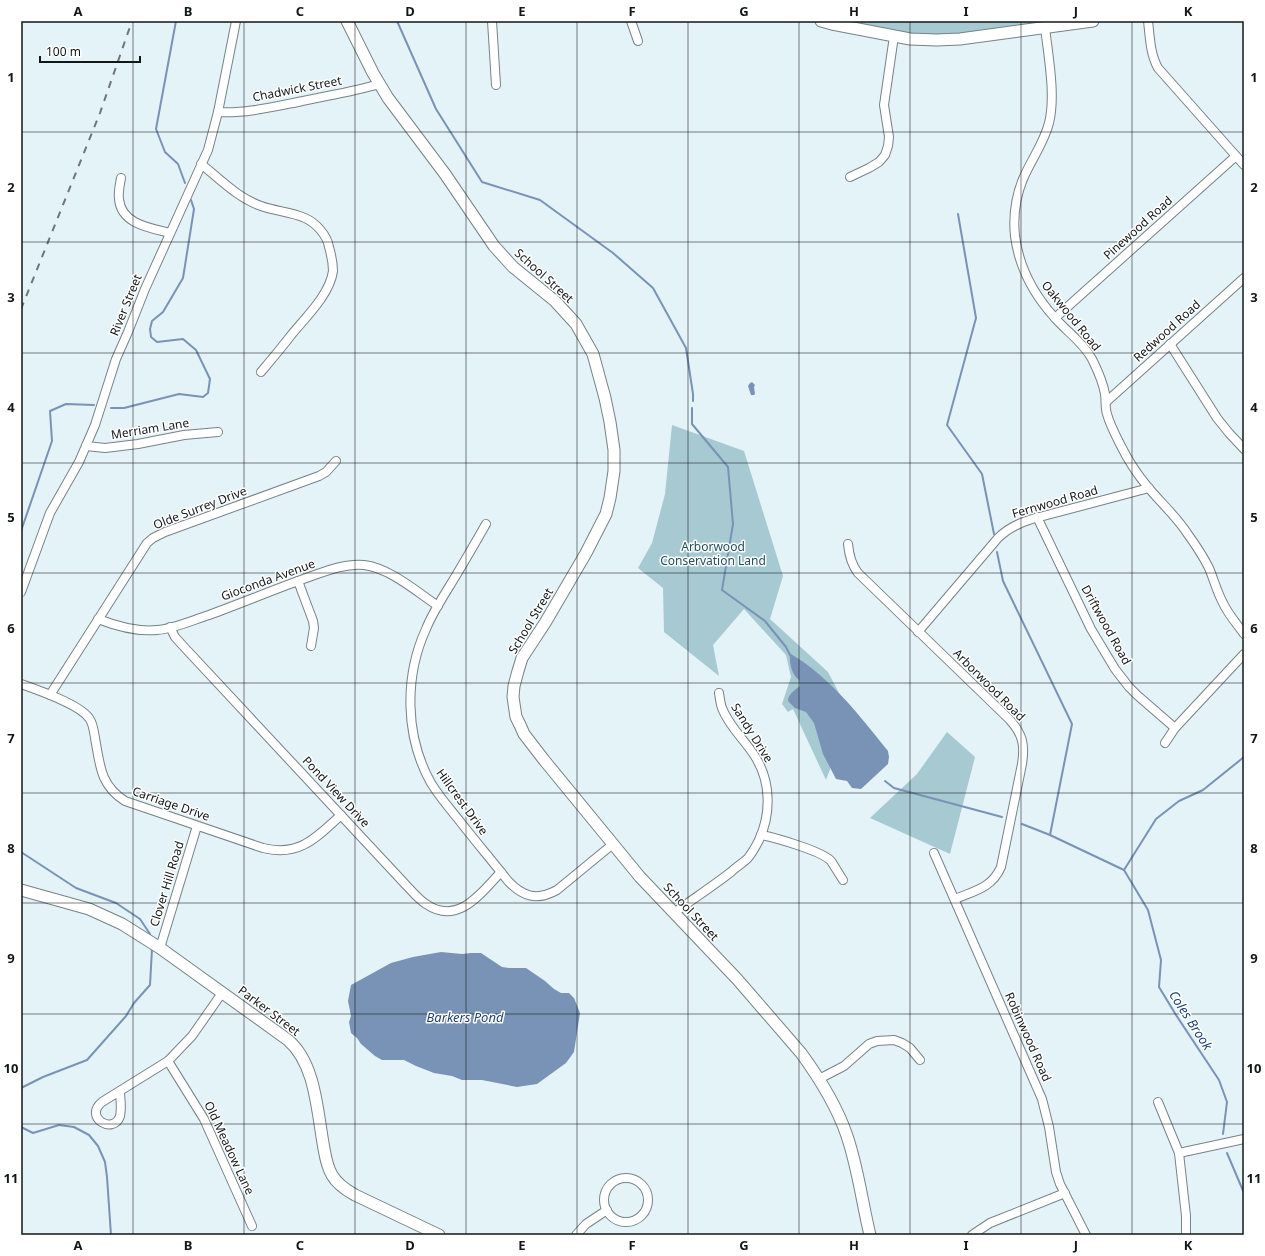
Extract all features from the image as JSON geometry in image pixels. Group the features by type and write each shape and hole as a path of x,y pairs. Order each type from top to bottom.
{"street":[{"name":"River Street","path":"21,592 50,514 86,446 95,425 116,360 145,289 209,146 218,112 236,21"},
{"name":"School Street","path":"347,21 379,84 445,174 499,252 517,271 563,309 576,324 593,354 605,398 613,439 614,471 606,514 586,553 545,623 522,658 514,686 513,697 516,717 524,734 544,760 640,877 742,985 801,1053 819,1079 837,1110 847,1136 855,1164 870,1235"},
{"path":"492,21 496,85"},
{"path":"631,21 638,41"},
{"path":"821,21 894,36 924,40 949,40 1093,21"},
{"path":"1148,21 1152,50 1155,63 1158,68 1244,165"},
{"name":"Oakwood Road","path":"1045,27 1052,98 1049,122 1044,137 1023,179 1017,199 1015,235 1020,260 1027,278 1037,294 1055,318 1084,347 1091,358 1100,375 1105,393 1106,413 1115,434 1136,472 1184,528 1200,551 1209,568 1223,604 1244,634"},
{"path":"850,177 879,162 885,155 888,146 889,137 884,105 894,36"},
{"name":"Chadwick Street","path":"218,112 236,112 278,106 349,92 379,84"},
{"name":"Pinewood Road","path":"1055,318 1236,156"},
{"path":"202,164 238,194 249,201 266,208 305,218 313,223 320,230 328,243 333,270 324,292 305,319 261,372"},
{"path":"121,178 119,200 127,218 150,228 170,233"},
{"name":"Redwood Road","path":"1106,402 1244,278"},
{"path":"1170,344 1222,425 1244,449"},
{"name":"Merriam Lane","path":"86,446 105,448 138,444 184,435 218,432"},
{"name":"Olde Surrey Drive","path":"50,694 144,548 153,538 164,532 319,476 330,469 336,461"},
{"name":"Fernwood Road","path":"918,632 1003,533 1019,523 1149,488"},
{"name":"Driftwood Road","path":"1038,517 1092,629 1115,669 1137,696 1175,728"},
{"name":"Hillcrest Drive","path":"486,524 438,606 425,630 420,644 413,671 411,705 412,725 415,741 423,765 432,785 446,805 501,872 515,888 523,894 542,896 557,890 613,844"},
{"name":"Arborwood Road","path":"848,544 853,566 858,573 1013,724 1020,735 1024,748 1003,861 996,877 988,884 955,899"},
{"name":"Gioconda Avenue","path":"98,619 118,626 144,630 158,630 198,619 298,581 342,567 364,565 373,566 390,574 438,606"},
{"path":"298,581 313,621 314,628 311,646"},
{"name":"Pond View Drive","path":"170,627 175,637 185,648 421,900 434,908 448,912 462,908 479,896 501,872"},
{"path":"1165,742 1175,728 1244,654"},
{"name":"Carriage Drive","path":"21,684 50,694 78,709 90,718 93,726 103,778 114,792 126,801 262,848 284,850 296,848 308,843 341,815"},
{"name":"Sandy Drive","path":"674,913 726,876 748,858 761,835 767,815 768,799 762,767 753,752 728,721 721,707 719,693"},
{"name":"Clover Hill Road","path":"160,948 198,826"},
{"path":"761,835 774,837 824,855 831,861 843,880"},
{"name":"Robinwood Road","path":"934,853 1042,1099 1049,1127 1056,1172 1086,1235"},
{"name":"Parker Street","path":"21,890 89,909 122,924 160,948 288,1040 300,1052 312,1080 326,1159 332,1176 346,1190 355,1196 439,1235"},
{"path":"120,1091 168,1061 189,1040 222,993"},
{"path":"819,1079 844,1066 869,1044 877,1041 894,1040 902,1043 910,1048 920,1060"},
{"name":"Old Meadow Lane","path":"168,1061 204,1119 252,1226"},
{"path":"1158,1102 1179,1153 1186,1216 1186,1235"},
{"path":"1179,1153 1244,1139"},
{"path":"622,1178 633,1179 645,1190 647,1197 646,1207 640,1216 634,1220 617,1220 611,1216 607,1210 604,1204 605,1194 608,1187 616,1180 622,1178"},
{"path":"972,1235 990,1223 1065,1193"},
{"path":"576,1235 586,1224 607,1210"}],"green space":[{"path":"838,21 1063,21 941,37 911,36"},
{"name":"Arborwood Conservation Land","path":"672,425 744,451 783,576 770,619 828,672 868,749 831,767 826,780 793,709 788,712 782,704 791,677 786,655 744,609 713,645 719,676 664,632 663,588 638,568 652,543 665,494"},
{"path":"947,732 975,757 950,854 870,818 917,774"}],"water":[{"path":"752,382 755,385 754,395 751,395 748,386"},
{"path":"791,654 819,674 844,698 888,751 888,764 861,789 852,788 847,781 836,779 823,754 814,723 806,712 795,708 788,701 790,694 800,686 799,680 794,675 791,668"},
{"name":"Barkers Pond","path":"441,952 462,954 481,953 502,967 526,968 554,989 561,993 569,993 574,998 580,1013 574,1052 566,1063 537,1084 517,1087 482,1080 462,1080 452,1076 434,1073 404,1060 382,1060 361,1044 351,1033 349,1022 351,1016 348,1001 351,985 391,963"}],"waterway":[{"path":"176,21 156,129 165,152 178,164 185,183"},
{"path":"397,21 436,109 482,182 540,200 613,253 653,288 686,348 693,401"},
{"path":"111,408 124,408 179,394 203,397 208,393 210,379 196,350 183,339 157,342 151,337 150,329 152,321 163,312 183,278 194,209 191,200"},
{"path":"958,214 976,318 947,425 982,474 994,534"},
{"path":"21,531 52,441 50,411 66,404 94,405"},
{"path":"692,408 692,424 728,467 733,524 722,590 765,621 786,647 791,657"},
{"path":"997,552 1003,581 1072,724 1050,835"},
{"name":"Coles Brook","path":"1223,1134 1227,1102 1219,1080 1159,987 1161,960 1148,910 1124,870 1156,819 1179,801 1203,790 1244,757"},
{"path":"885,781 894,788 1002,817"},
{"path":"1022,824 1050,835 1124,870"},
{"path":"21,852 76,888 116,903 140,919 150,934"},
{"path":"21,1088 43,1077 87,1060 126,1016 134,1003 150,985 152,949"},
{"path":"21,1127 33,1133 59,1125 74,1127 89,1135 98,1146 105,1162 111,1235"},
{"name":"Coles Brook","path":"1227,1153 1244,1193"}],"railway":[{"path":"21,309 100,113 132,21"}]}
